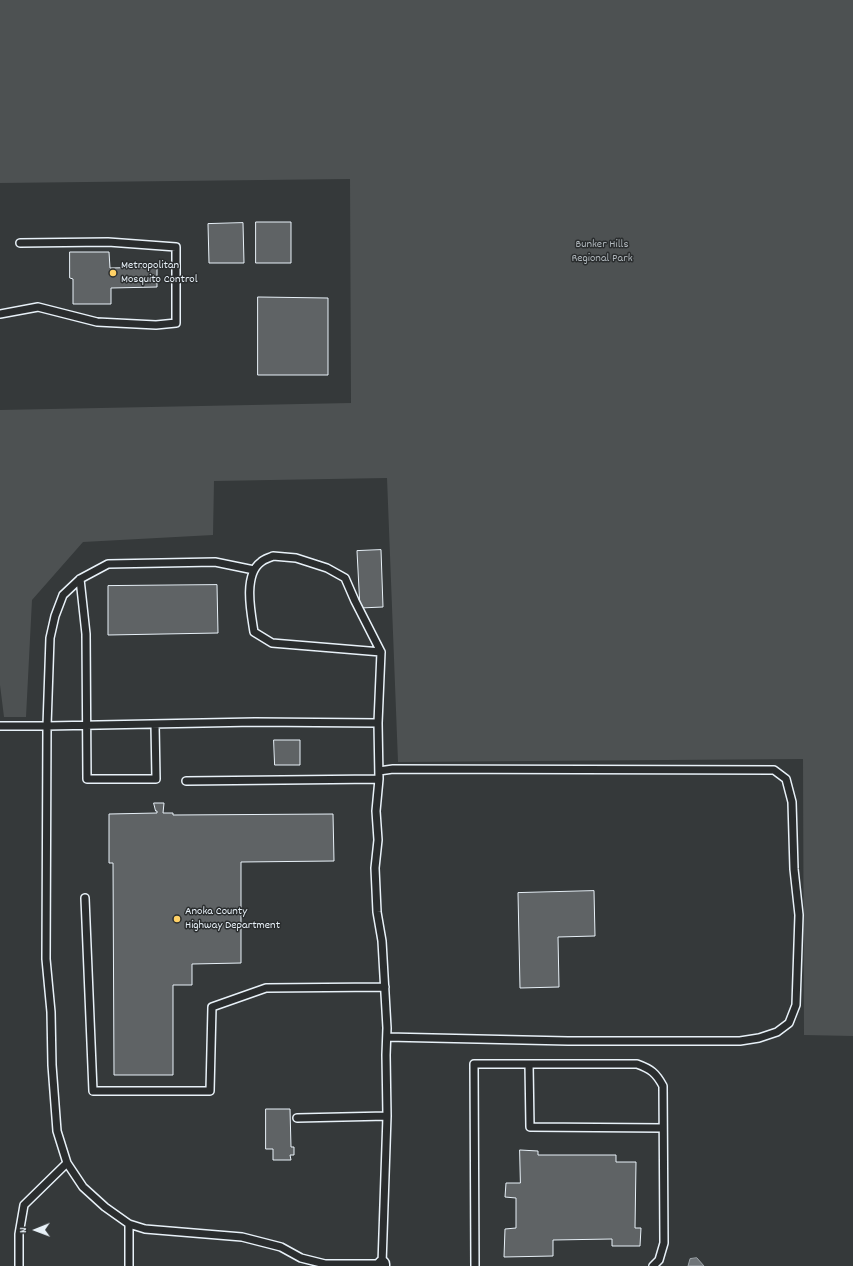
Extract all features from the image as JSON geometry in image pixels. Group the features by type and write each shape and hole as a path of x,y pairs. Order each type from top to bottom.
{"lane":[{"path":"0,314 38,306 96,322 156,325 176,323 176,247 108,242 20,243"},
{"path":"254,570 215,562 108,564 80,579 63,595 55,616 50,638 47,726 46,959 51,1012 52,1065 57,1131 67,1163 83,1187 105,1207 129,1224 145,1229 242,1237 281,1247 301,1258 325,1264 382,1265 387,1116 387,1037 382,941 377,912 376,894 378,840 376,811 379,779 378,723 381,652 355,602 345,578 327,568 296,558 273,556 261,562 254,570 250,586 250,606 254,632 272,643 381,652"},
{"path":"80,579 86,634 86,726 88,779 156,779 155,724"},
{"path":"0,726 86,726 255,722 378,723"},
{"path":"379,771 393,769 774,770 786,779 792,802 794,869 799,916 796,1005 789,1023 777,1032 759,1038 740,1041 575,1041 387,1037"},
{"path":"186,781 379,779"},
{"path":"85,898 93,1091 210,1091 212,1007 266,988 385,987"},
{"path":"475,1266 474,1064 637,1064 647,1067 656,1074 663,1086 664,1243 660,1260 653,1266"},
{"path":"529,1064 530,1127 663,1128"},
{"path":"297,1118 387,1116"},
{"path":"19,1266 19,1234 24,1205 67,1163"},
{"path":"129,1224 129,1266"}],"green space":[{"name":"Bunker Hills Regional Park","path":"0,0 853,0 853,1036 804,1035 803,759 398,762 387,478 214,481 213,535 83,542 32,600 26,717 4,717 0,685 0,410 351,403 350,179 0,183"}],"shaded area":[{"path":"697,1258 704,1266 688,1266 690,1259"}],"building":[{"path":"256,222 291,222 291,263 256,263"},
{"path":"243,223 244,263 209,263 208,224"},
{"name":"Metropolitan Mosquito Control","path":"70,252 109,252 110,268 157,267 157,287 111,288 111,304 73,304 73,279 70,278"},
{"path":"258,297 328,298 328,375 258,375"},
{"path":"381,550 383,607 360,608 357,551"},
{"path":"217,585 218,633 108,635 108,586"},
{"path":"274,740 300,740 300,765 275,765"},
{"name":"Anoka County Highway Department","path":"154,803 164,803 163,813 173,813 173,815 333,814 334,861 241,862 241,963 192,964 192,985 173,985 173,1075 114,1075 113,863 109,863 109,814 157,813"},
{"path":"594,891 595,936 558,937 559,987 520,988 518,893"},
{"path":"266,1109 290,1109 291,1147 294,1147 294,1155 290,1155 291,1160 273,1160 273,1149 266,1149"},
{"path":"520,1150 538,1151 538,1155 616,1155 616,1162 636,1162 635,1228 641,1228 640,1246 612,1246 612,1239 553,1240 553,1256 504,1257 505,1229 516,1228 516,1198 505,1197 506,1183 520,1183"}],"place":[{"name":"Metropolitan Mosquito Control","path":"113,273"},
{"name":"Anoka County Highway Department","path":"177,919"}]}
